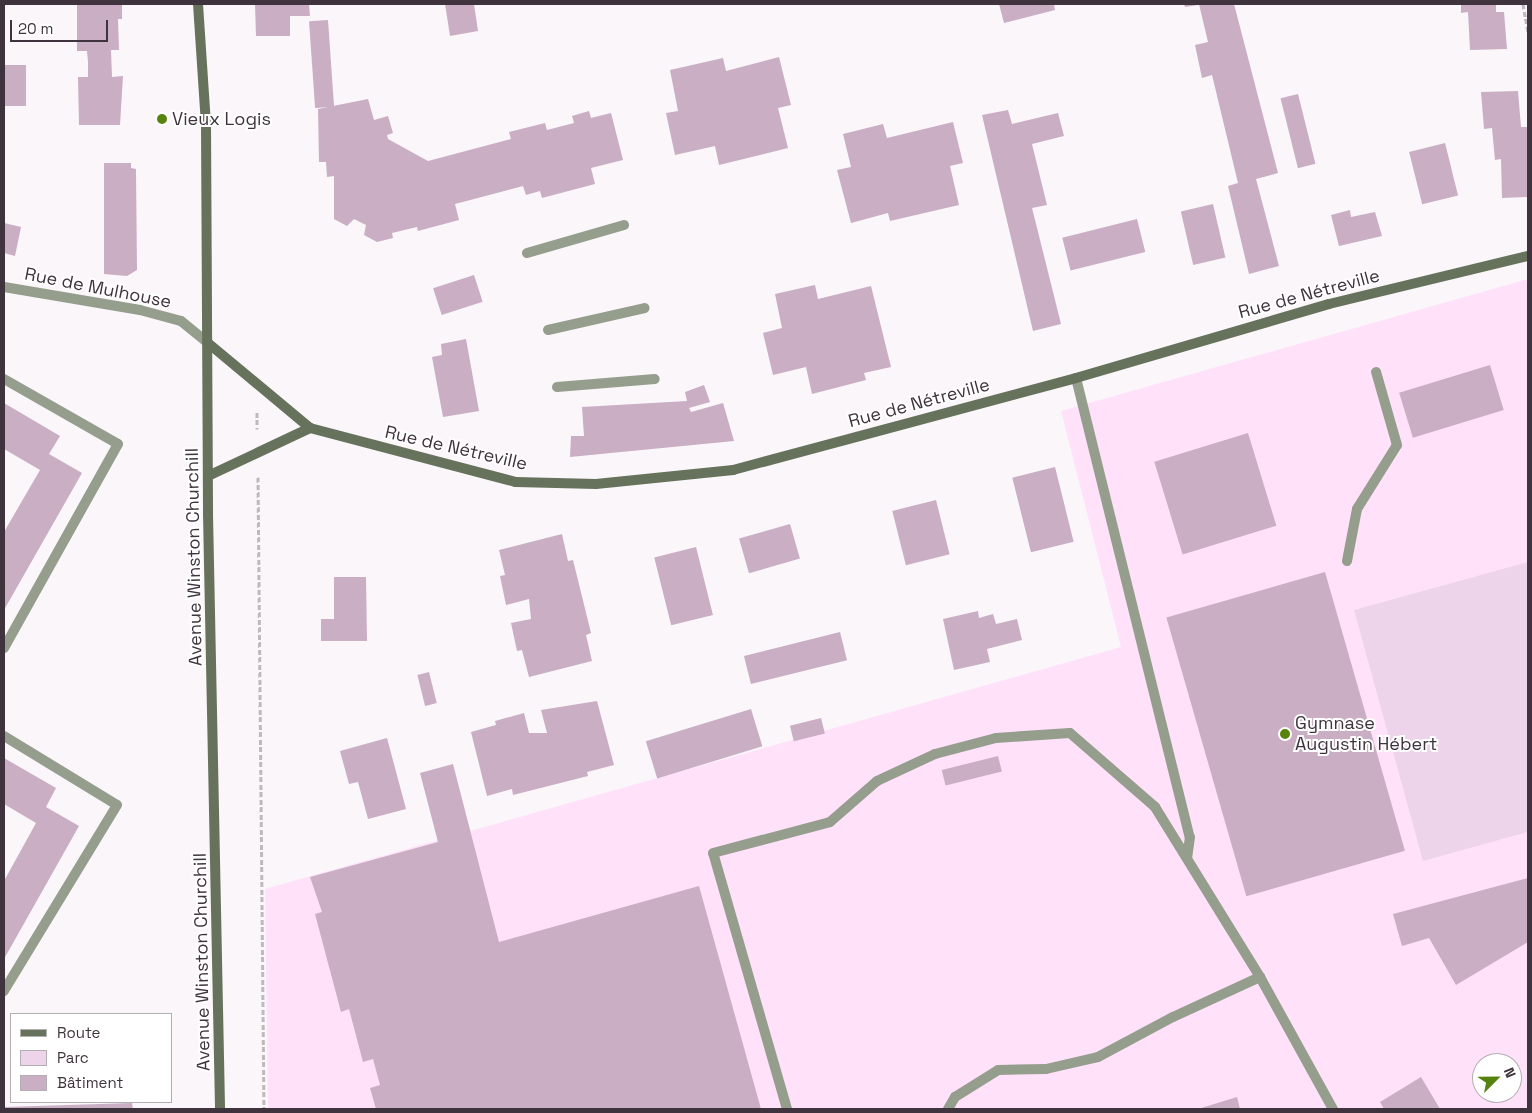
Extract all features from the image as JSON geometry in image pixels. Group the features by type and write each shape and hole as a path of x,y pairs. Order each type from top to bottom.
{"street":[{"name":"Avenue Winston Churchill","path":"198,4 206,123 208,476 220,1109"},
{"path":"527,253 624,225"},
{"name":"Rue de Nétreville","path":"208,343 310,428 516,482 596,484 733,470 1076,378 1329,304 1528,256"},
{"name":"Rue de Mulhouse","path":"4,287 140,310 182,322 208,343"},
{"path":"548,330 645,308"},
{"path":"1347,561 1357,509 1397,445 1376,372"},
{"path":"557,387 655,378"},
{"path":"1076,378 1190,837 1187,858"},
{"path":"4,379 118,444 4,648"},
{"path":"208,476 310,428"},
{"path":"787,1109 713,852 830,822 876,781 935,754 996,738 1070,733 1155,807 1260,977 1333,1109"},
{"path":"4,736 117,805 4,991"},
{"path":"948,1109 955,1097 998,1070 1046,1069 1098,1057 1173,1017 1260,977"}],"path":[{"path":"1523,4 1528,32"},
{"path":"256,384 264,1109"}],"shaded area":[{"path":"1528,279 1528,1109 268,1109 265,889 1121,647 1061,411"}],"green space":[{"path":"1528,562 1528,832 1423,861 1354,610"}],"building":[{"path":"77,4 122,4 122,19 118,19 119,50 111,50 112,77 123,76 120,125 79,125 78,77 88,77 88,62 87,51 77,51"},
{"path":"255,4 309,4 310,16 290,16 290,36 256,36"},
{"path":"445,4 474,4 478,31 450,36"},
{"path":"999,4 1054,4 1055,10 1004,23"},
{"path":"1184,4 1198,4 1198,5 1185,7"},
{"path":"1199,4 1234,4 1278,173 1256,179 1279,266 1249,274 1228,186 1238,183 1212,75 1202,78 1195,45 1208,42"},
{"path":"1461,4 1496,4 1496,12 1504,12 1507,49 1470,50 1468,12 1461,13"},
{"path":"328,20 334,107 315,108 309,21"},
{"path":"779,57 791,105 778,108 788,148 719,165 715,146 675,155 666,113 678,111 670,70 723,58 726,71"},
{"path":"4,65 26,65 26,106 4,106"},
{"path":"1518,91 1521,127 1528,127 1528,197 1502,198 1501,159 1495,160 1492,128 1484,129 1481,92"},
{"path":"1298,94 1315,164 1298,168 1281,98"},
{"path":"368,99 374,120 388,116 393,133 387,135 388,139 428,161 511,139 509,132 545,123 547,130 574,123 572,116 589,111 591,118 611,113 623,160 591,168 595,184 542,198 540,191 526,195 523,186 455,204 459,220 418,231 417,227 392,233 393,238 377,242 364,235 366,225 354,219 347,226 334,219 334,176 327,177 326,162 319,162 318,109"},
{"path":"1008,110 1012,124 1058,113 1064,136 1032,144 1047,205 1032,208 1061,324 1033,331 982,115"},
{"path":"953,122 963,163 950,166 959,205 890,221 888,213 851,223 837,170 851,167 843,134 883,124 887,138"},
{"path":"1445,143 1458,195 1422,204 1409,152"},
{"path":"104,163 131,163 131,168 136,169 137,270 127,276 104,274"},
{"path":"1213,204 1225,258 1193,265 1181,211"},
{"path":"1350,210 1351,217 1375,212 1382,236 1339,246 1331,215"},
{"path":"1137,219 1145,252 1071,271 1062,238"},
{"path":"4,223 21,227 15,256 4,253"},
{"path":"474,275 483,302 442,315 433,288"},
{"path":"815,285 818,299 871,286 891,367 864,373 866,380 812,394 806,367 773,375 763,333 782,328 775,294"},
{"path":"466,339 479,411 443,417 432,357 442,355 441,344"},
{"path":"1490,365 1504,410 1413,438 1399,393"},
{"path":"704,385 710,402 689,408 691,412 723,403 734,441 570,457 571,436 584,436 582,407 687,401 685,392"},
{"path":"4,403 60,436 49,454 82,473 4,610 4,532 40,470 4,449"},
{"path":"1248,433 1276,526 1183,554 1154,462"},
{"path":"1055,467 1074,542 1031,552 1012,478"},
{"path":"936,500 950,554 906,565 892,511"},
{"path":"790,524 800,559 749,573 739,539"},
{"path":"562,534 568,561 573,560 591,633 586,635 592,661 529,677 522,650 517,651 511,623 531,619 529,599 506,605 500,576 505,575 499,550"},
{"path":"696,547 713,615 671,625 654,557"},
{"name":"Gymnase Augustin Hébert","path":"1325,572 1405,851 1246,896 1166,617"},
{"path":"334,577 366,577 367,641 321,641 321,619 334,619"},
{"path":"978,611 979,618 993,614 996,624 1017,619 1022,640 987,649 990,662 954,670 943,619"},
{"path":"840,632 847,660 751,684 744,656"},
{"path":"429,672 437,703 425,706 417,675"},
{"path":"597,701 614,765 587,772 588,776 513,795 512,789 487,796 471,732 496,725 495,721 524,713 529,733 547,733 541,710"},
{"path":"751,709 762,746 657,778 646,741"},
{"path":"821,718 825,734 794,741 790,726"},
{"path":"387,738 406,809 368,819 358,782 349,784 340,751"},
{"path":"998,756 1002,772 946,786 942,770"},
{"path":"4,758 56,788 46,807 79,826 4,959 4,881 36,823 4,804"},
{"path":"453,764 499,942 699,886 761,1109 376,1109 370,1088 380,1085 373,1059 363,1062 349,1009 341,1012 315,914 322,912 310,877 438,842 420,773"},
{"path":"1528,878 1528,942 1456,985 1429,938 1402,946 1393,914"},
{"path":"1421,1077 1440,1109 1384,1109 1380,1102"},
{"path":"1237,1097 1240,1109 1198,1109"},
{"path":"132,1103 133,1109 4,1109 4,1107"}],"place":[{"name":"Vieux Logis","path":"162,119"},
{"name":"Gymnase Augustin Hébert","path":"1285,734"}]}
